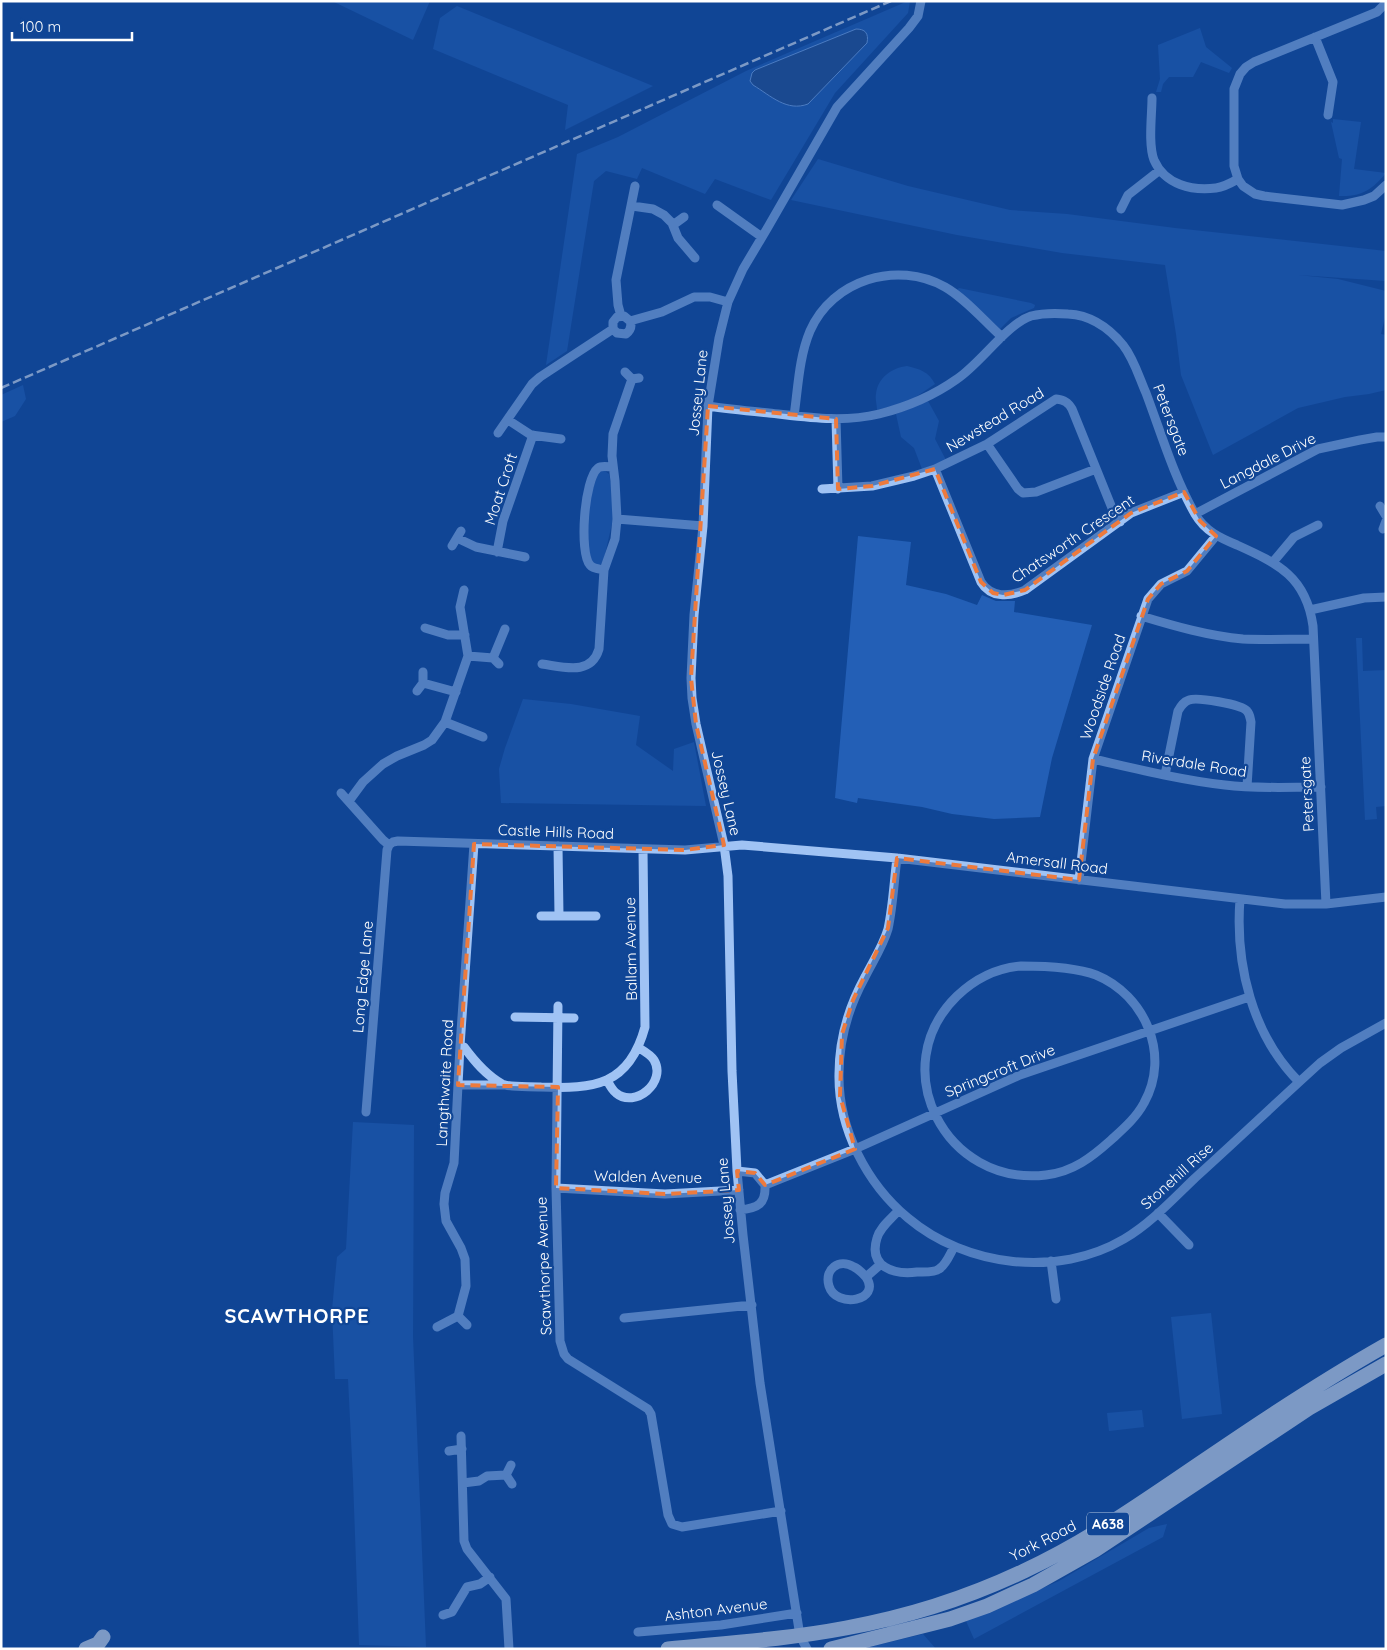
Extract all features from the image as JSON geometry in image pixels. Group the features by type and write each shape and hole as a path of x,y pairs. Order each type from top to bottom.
{"highway":[{"name":"York Road","path":"668,1649 803,1642 944,1602 1023,1572 1104,1528 1301,1396 1386,1345"},
{"name":"A638","path":"831,1649 950,1620 1033,1585 1096,1550 1309,1408 1386,1364"},
{"path":"803,1642 805,1639 825,1640 914,1628"},
{"path":"86,1649 104,1643"}],"street":[{"name":"Jossey Lane","path":"803,1642 760,1383 740,1210 732,1071 728,876 724,845 701,752 692,698 693,625 702,526 708,406 718,338 728,302 743,268 838,107 909,28 918,16 921,1"},
{"path":"1385,6 1377,12 1254,62 1240,74 1234,90 1234,166 1238,179 1248,190 1264,196 1342,205 1364,200 1385,188"},
{"path":"1316,37 1333,82 1328,115"},
{"path":"1152,98 1151,147 1154,160 1160,170 1170,180 1179,186 1188,188 1216,188 1223,187 1238,179"},
{"path":"1120,209 1128,195 1160,170"},
{"path":"621,316 616,280 635,186"},
{"path":"717,205 762,238"},
{"path":"632,206 653,209 668,218 678,238 695,258"},
{"path":"673,225 684,217"},
{"path":"794,416 804,349 811,329 832,300 850,287 869,278 903,275 915,276 935,282 957,296 1002,337"},
{"path":"630,321 662,312 694,297 710,297 728,302"},
{"name":"Petersgate","path":"708,406 794,416 836,419 862,418 902,408 957,380 975,365 1002,337 1030,316 1047,313 1076,314 1100,324 1117,338 1132,360 1184,492 1200,521 1216,536 1273,562 1286,572 1306,597 1310,610 1313,639 1326,904"},
{"path":"621,316 630,321 630,330 626,334 617,333 612,326 614,320 621,316"},
{"path":"498,433 532,384 613,329"},
{"path":"542,664 575,668 583,667 593,661 599,648 604,570 615,539 618,506 612,456 613,434 635,378 625,372"},
{"name":"Newstead Road","path":"822,489 872,486 935,469 987,444 1056,399 1068,403 1072,409 1114,513 1120,522"},
{"path":"836,419 838,489"},
{"path":"508,420 533,435 561,439"},
{"name":"Moat Croft","path":"497,552 503,521 533,435"},
{"name":"Langdale Drive","path":"1195,514 1318,449 1377,437 1386,437"},
{"path":"987,444 1018,489 1023,493 1036,492 1096,469"},
{"path":"604,570 593,568 589,563 584,537 585,503 589,487 597,469 613,467"},
{"name":"Chatsworth Crescent","path":"935,469 981,582 985,588 993,593 1003,595 1015,595 1024,590 1131,513 1184,492"},
{"path":"1380,506 1386,516"},
{"path":"617,518 702,526"},
{"path":"1273,562 1294,538 1318,525"},
{"path":"452,546 459,534 476,547 525,557"},
{"name":"Woodside Road","path":"1079,880 1094,759 1148,599 1161,584 1187,571 1216,536"},
{"path":"348,801 363,782 383,764 432,740 445,722 468,656 460,607 464,590"},
{"path":"1310,610 1364,598 1386,597"},
{"path":"1142,616 1185,628 1243,639 1313,639"},
{"path":"425,628 448,635 465,634"},
{"path":"468,656 496,661 505,629"},
{"path":"417,691 423,683 423,672"},
{"path":"423,683 456,692"},
{"path":"1165,775 1178,711 1186,701 1195,699 1238,706 1247,711 1251,722 1247,787"},
{"path":"445,722 483,737"},
{"name":"Riverdale Road","path":"1094,759 1226,786 1321,787"},
{"path":"341,793 389,845"},
{"name":"Castle Hills Road","path":"389,845 398,841 685,850 724,845"},
{"name":"Langthwaite Road","path":"458,1316 466,1286 465,1260 462,1248 446,1221 444,1204 445,1193 454,1163 474,844"},
{"name":"Long Edge Lane","path":"366,1112 389,845"},
{"name":"Amersall Road","path":"724,845 898,858 1285,904 1326,904 1386,897"},
{"path":"558,846 559,916"},
{"name":"Ballam Avenue","path":"458,1085 578,1088 607,1080 626,1066 634,1057 639,1048 646,1018 643,849"},
{"name":"Stonehill Rise","path":"898,858 888,928 883,942 853,1000 842,1034 838,1076 840,1096 848,1132 855,1149 869,1175 898,1211 918,1227 954,1247 982,1257 1034,1262 1072,1258 1108,1247 1136,1231 1299,1082 1340,1048 1386,1024"},
{"path":"1240,900 1238,924 1240,949 1249,998 1254,1012 1272,1046 1289,1072 1299,1082"},
{"path":"541,916 596,916"},
{"path":"1031,966 1083,971 1095,975 1123,991 1142,1014 1150,1031 1155,1063 1153,1080 1144,1104 1128,1124 1100,1151 1087,1160 1061,1172 1037,1176 1020,1176 995,1170 969,1157 954,1143 940,1125 928,1096 925,1078 928,1050 936,1025 948,1006 964,990 975,981 1004,968 1031,966"},
{"name":"Springcroft Drive","path":"766,1185 855,1149 1020,1075 1249,998"},
{"name":"Scawthorpe Avenue","path":"558,1006 556,1188 560,1341 562,1348 568,1359 648,1409 651,1414 668,1515 672,1524 682,1527 781,1511"},
{"path":"515,1017 574,1018"},
{"path":"460,1046 464,1047 477,1066 504,1085"},
{"path":"607,1080 616,1093 625,1098 636,1097 647,1092 654,1083 657,1069 652,1058 639,1048"},
{"path":"737,1171 755,1173 766,1185 764,1199 760,1204 755,1208 740,1210"},
{"name":"Walden Avenue","path":"556,1188 665,1194 739,1190"},
{"path":"898,1211 877,1238 876,1253 881,1264 888,1270 905,1274 937,1271 944,1265 954,1247"},
{"path":"1158,1212 1189,1245"},
{"path":"1051,1261 1056,1300"},
{"path":"838,1263 855,1267 866,1277 869,1282 869,1288 866,1296 860,1298 845,1300 836,1296 828,1285 830,1270 838,1263"},
{"path":"866,1277 881,1264"},
{"path":"624,1318 752,1305"},
{"path":"437,1327 458,1316 467,1325"},
{"path":"461,1436 464,1541 506,1599 509,1649"},
{"path":"449,1451 462,1450"},
{"path":"506,1475 511,1465"},
{"path":"463,1483 479,1481 487,1476 506,1475"},
{"path":"506,1475 512,1484"},
{"path":"443,1614 452,1612 467,1587 480,1584 490,1577"},
{"path":"458,1580 467,1587"},
{"name":"Ashton Avenue","path":"638,1632 721,1625 797,1613"}],"highlighted area":[{"path":"708,406 836,419 838,489 872,486 935,469 981,582 993,593 1003,595 1025,590 1131,513 1184,492 1200,521 1216,536 1187,571 1161,584 1148,599 1093,759 1079,880 897,858 888,928 853,1000 842,1034 840,1096 855,1149 765,1185 755,1173 737,1171 739,1190 665,1194 556,1188 558,1087 458,1085 474,844 685,850 724,845 696,724 691,678"}],"shaded area":[{"path":"332,1 430,1 413,40"},
{"path":"910,1 908,13 835,93 771,200 715,179 705,194 642,168 637,179 606,171 594,181 567,351 546,365 577,154 618,137 746,71","holes":["859,29 867,34 867,43 808,104 793,106 779,102 750,81 752,73 756,70"]},
{"path":"457,6 653,86 565,130 568,105 433,49 440,18"},
{"path":"1200,28 1206,47 1232,68 1229,73 1201,62 1193,77 1169,77 1163,84 1161,92 1156,92 1160,79 1158,45"},
{"path":"856,29 866,32 867,43 808,104 793,106 779,102 750,81 755,70"},
{"path":"1333,119 1361,122 1354,169 1386,173 1376,184 1360,194 1339,196 1342,159 1339,158 1331,122 1333,123"},
{"path":"818,159 908,186 1010,210 1067,214 1386,251 1386,281 1298,275 1338,279 1386,291 1386,313 1381,334 1386,335 1386,390 1298,408 1213,455 1181,375 1165,265 1062,253 957,235 791,200"},
{"path":"959,288 1035,305 1034,308 1011,318 1000,329 957,290"},
{"path":"907,366 924,372 935,384 910,401 877,410 877,388 883,378 891,371"},
{"path":"23,385 26,399 15,416 1,422 1,395"},
{"path":"928,401 939,421 935,439 946,460 922,469 914,448 901,437 896,414"},
{"path":"600,470 609,474 613,519 603,563 598,566 591,562 587,539 589,501"},
{"path":"858,536 911,542 906,585 946,594 977,605 982,595 996,601 1015,601 1014,612 1092,625 1052,758 1040,817 994,819 858,798 857,803 835,798"},
{"path":"1356,638 1362,638 1363,671 1386,670 1386,806 1376,807 1377,819 1365,820"},
{"path":"523,699 571,704 640,716 636,745 673,771 674,749 694,742 706,806 501,803 499,769"},
{"path":"353,1122 414,1125 413,1337 426,1647 359,1645 348,1379 335,1379 332,1310 337,1257 346,1249"},
{"path":"1211,1313 1222,1414 1182,1419 1171,1317"},
{"path":"1142,1410 1144,1427 1109,1431 1107,1413"},
{"path":"1167,1524 1163,1537 974,1639 966,1621 1059,1581 1149,1528"},
{"path":"923,1634 936,1649 861,1649"}],"railway":[{"path":"1,388 891,1"}],"district":[{"name":"SCAWTHORPE","path":"297,1316"}]}
